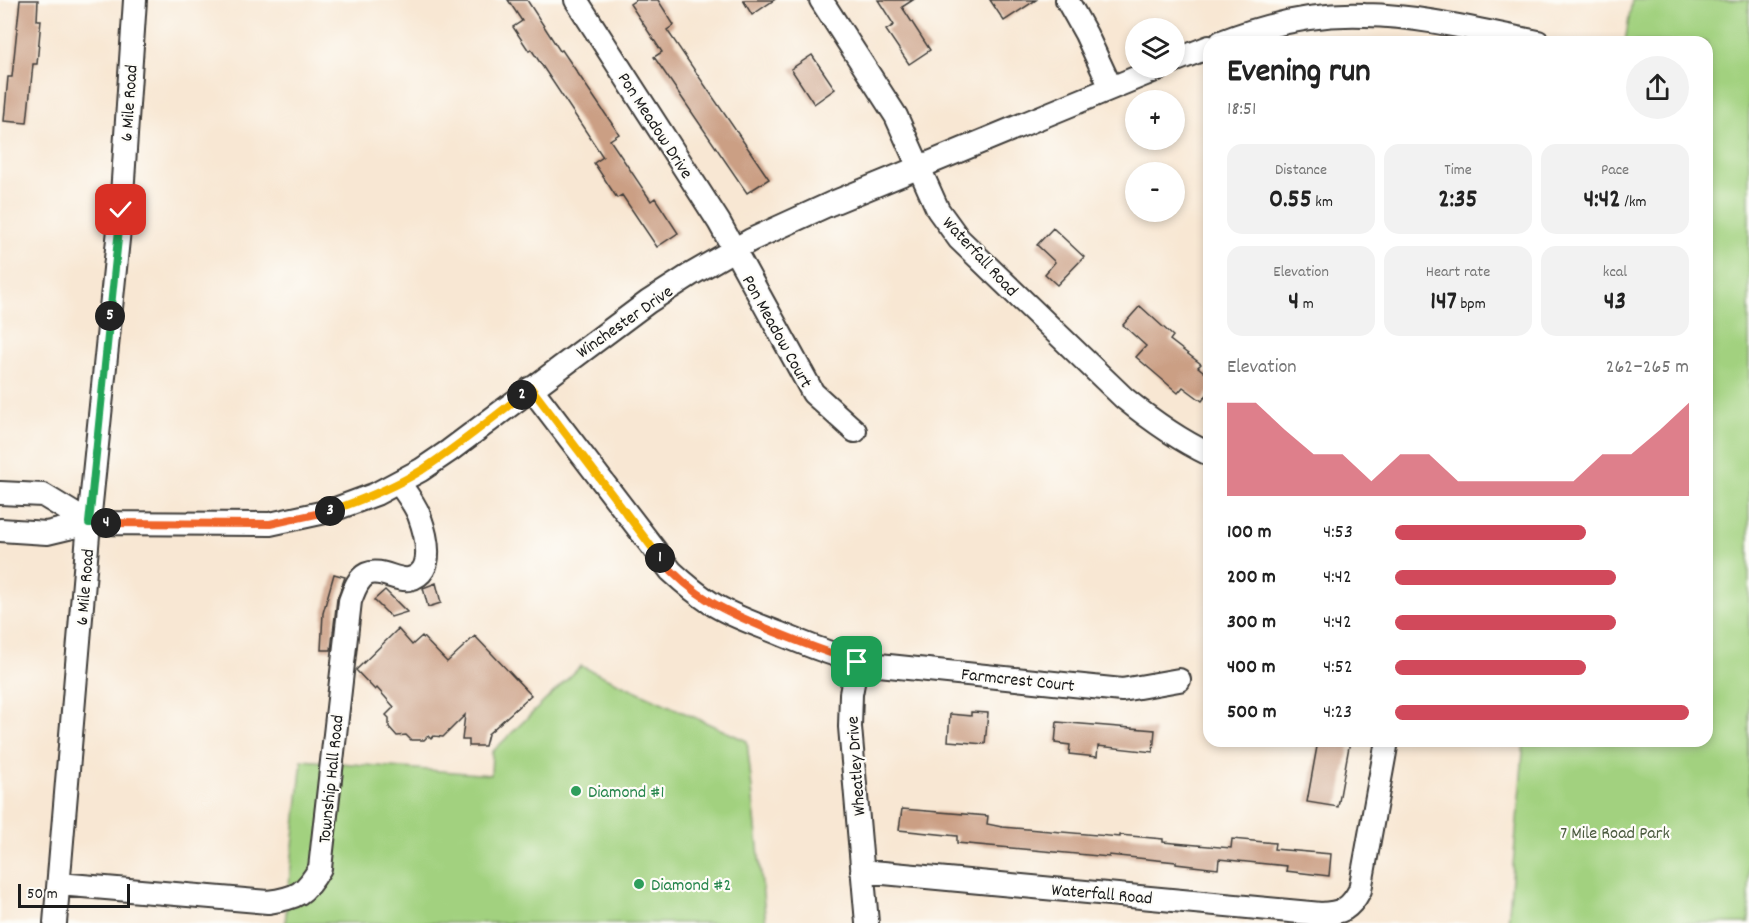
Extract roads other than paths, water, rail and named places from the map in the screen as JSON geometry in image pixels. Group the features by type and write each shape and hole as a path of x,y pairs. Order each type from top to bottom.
{"street":[{"name":"6 Mile Road","path":"55,923 89,523 121,210 135,0"},
{"name":"Pon Meadow Drive","path":"576,0 734,250"},
{"name":"Waterfall Road","path":"821,0 896,116 938,210 959,239 1124,398 1153,422 1203,451"},
{"path":"1067,0 1111,88"},
{"path":"1240,36 1275,25 1310,18 1364,15 1395,8 1428,21 1507,36"},
{"path":"1185,57 1203,49"},
{"name":"Winchester Drive","path":"0,530 47,533 89,523 270,524 330,511 376,494 399,483 449,451 648,302 751,240 830,204 1136,78"},
{"name":"Pon Meadow Court","path":"734,250 813,393 855,430"},
{"name":"Farmcrest Court","path":"531,388 660,558 688,587 732,614 826,653 857,662 1122,690 1179,680"},
{"name":"Township Hall Road","path":"59,884 268,902 290,899 310,886 320,868 350,601 356,585 366,574 376,572 408,579 420,575 428,554 419,516 399,483"},
{"path":"0,493 43,495 89,523"},
{"name":"Wheatley Drive","path":"857,662 851,694 850,728 867,923"},
{"name":"Waterfall Road","path":"862,871 1321,914 1335,913 1348,907 1360,890 1386,747"}],"place":[{"name":"Diamond #1","path":"576,791"},
{"name":"Diamond #2","path":"639,884"}],"park label":[{"name":"7 Mile Road Park","path":"1615,832"}]}
